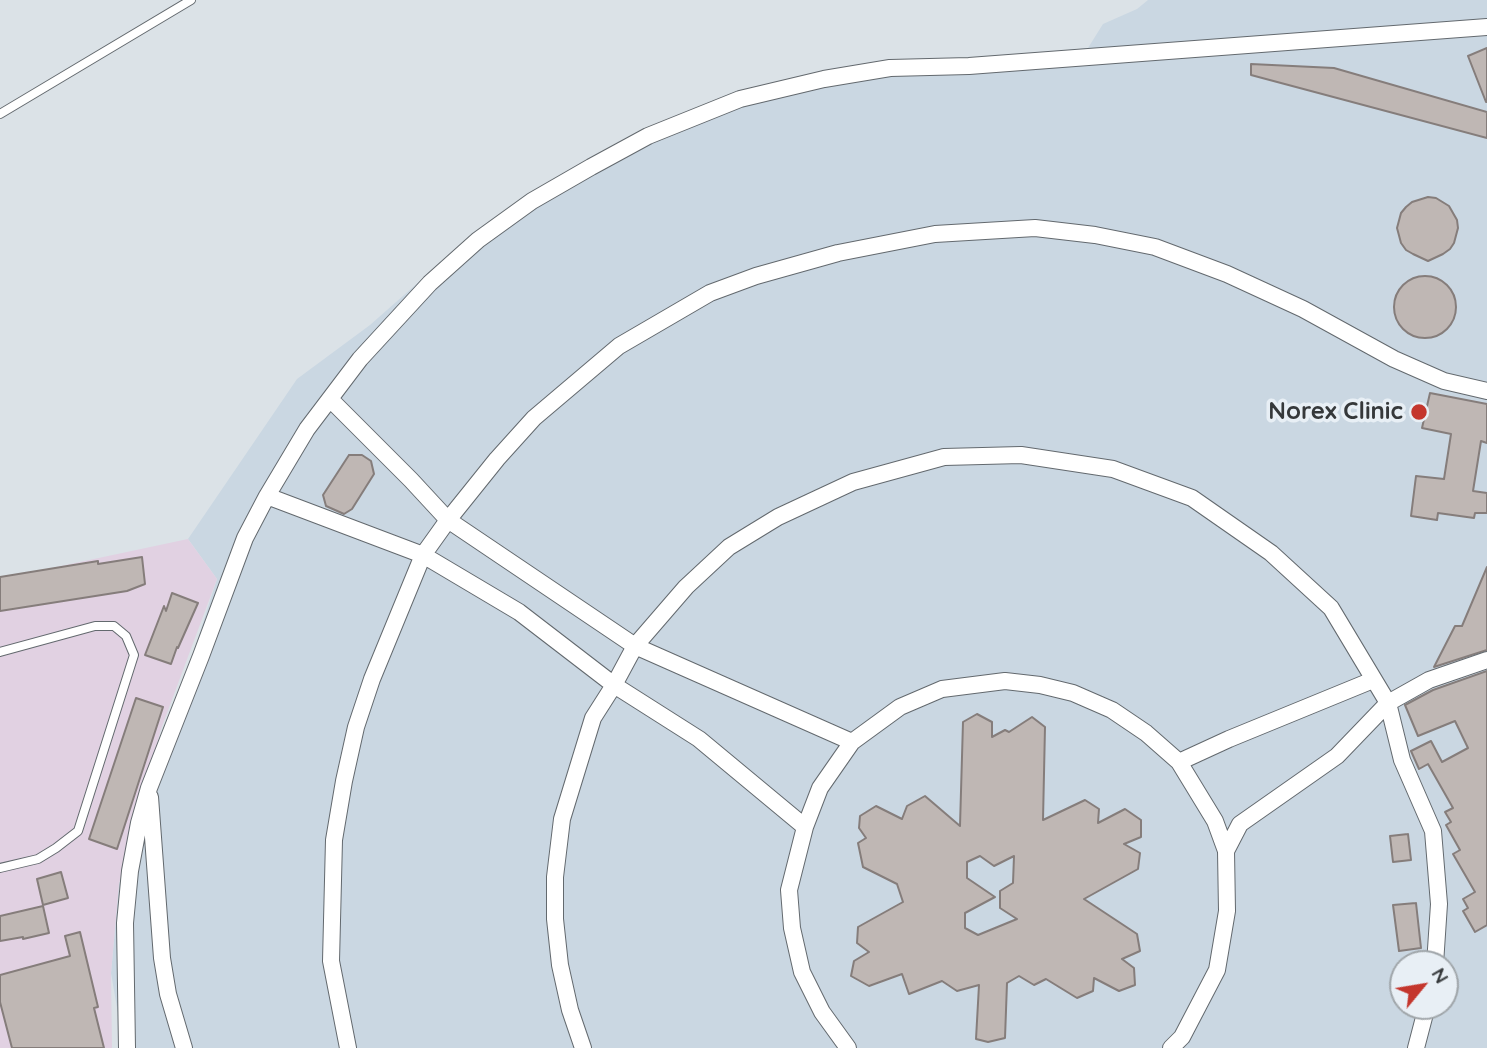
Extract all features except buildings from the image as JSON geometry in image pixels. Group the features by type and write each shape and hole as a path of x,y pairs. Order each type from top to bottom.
{"street":[{"path":"127,1048 125,923 130,871 139,823 149,788 245,538 307,429 360,359 430,283 478,240 532,201 648,136 740,99 824,79 890,68 983,65 1487,27"},
{"path":"348,1048 331,961 334,840 356,727 372,679 424,555 448,520 534,418 619,345 710,293 756,276 838,253 935,234 1035,228 1095,234 1155,247 1227,274 1303,309 1394,359 1444,381 1487,391"},
{"path":"330,399 448,520 635,646 852,742"},
{"path":"583,1048 570,1010 560,965 555,919 555,877 562,819 593,718 635,646 686,587 729,547 778,517 853,482 944,457 1021,455 1113,469 1192,498 1271,553 1331,608 1388,703 1402,760 1433,831 1438,904 1435,950"},
{"path":"267,496 424,555 519,612 614,685 699,739 805,827"},
{"path":"1226,851 1240,824 1337,756 1388,703 1429,680 1487,660"},
{"path":"1179,762 1373,680"},
{"path":"848,1048 822,1012 802,972 792,929 789,890 805,827 820,788 852,742 900,707 942,689 1005,681 1040,685 1073,693 1112,710 1146,733 1179,762 1215,821 1226,851 1227,911 1217,970 1182,1037 1171,1048"},
{"path":"149,788 162,958 168,994 184,1048"},
{"path":"1416,1048 1423,1020"}],"lane":[{"path":"0,114 191,0"},
{"path":"0,652 95,626 114,626 126,636 134,655 78,831 38,859 0,868"}],"shaded area":[{"path":"1148,0 1487,0 1487,1048 124,1048 111,973 119,884 217,579 188,539 297,379 370,325 471,236 621,148 777,88 903,66 1088,48 1103,24 1137,9"},
{"path":"188,539 217,579 161,729 119,884 111,973 112,1048 0,1048 0,579"}],"place":[{"name":"Norex Clinic","path":"1419,412"}]}
